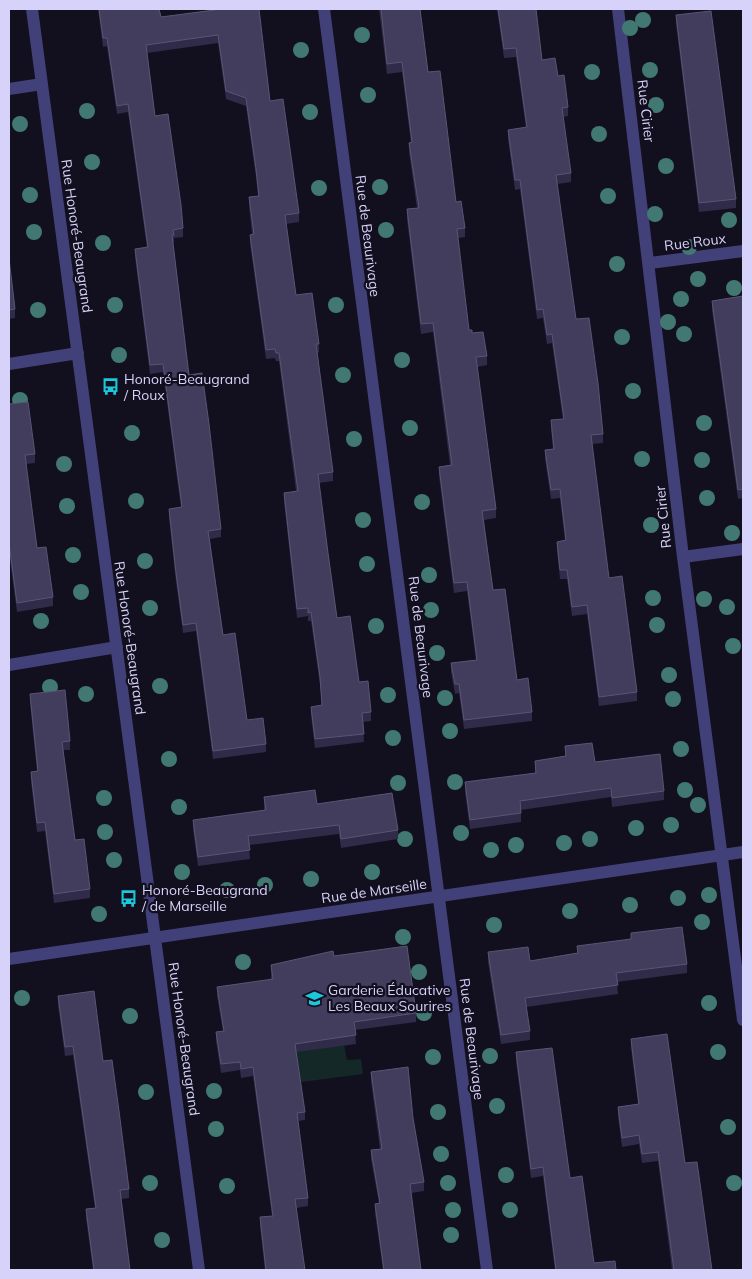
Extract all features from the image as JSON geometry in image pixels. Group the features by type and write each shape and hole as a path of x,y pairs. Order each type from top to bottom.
{"street":[{"name":"Rue Honoré-Beaugrand","path":"32,9 199,1270"},
{"name":"Rue de Beaurivage","path":"324,9 486,1270"},
{"name":"Rue Cirier","path":"618,9 650,262 683,556 743,1020"},
{"path":"9,88 42,84"},
{"name":"Rue Roux","path":"650,262 743,251"},
{"path":"9,364 78,353"},
{"path":"683,556 743,548"},
{"path":"9,665 117,647"},
{"name":"Rue de Marseille","path":"9,959 743,852"}],"green space":[{"path":"291,1021 344,1045 347,1060 361,1059 363,1074 286,1084"}],"building":[{"path":"99,9 159,9 161,17 222,9 259,9 270,101 283,99 299,213 285,215 296,295 312,293 319,344 316,344 333,472 318,474 337,618 350,616 359,682 368,681 371,712 362,713 364,734 315,739 311,707 322,705 320,677 311,612 308,613 308,608 297,609 284,493 298,491 279,353 276,353 275,349 266,350 250,235 254,234 249,197 259,196 256,169 246,98 226,91 218,35 146,45 155,116 168,114 181,205 183,228 173,230 174,235 172,235 189,375 202,373 209,424 221,529 208,531 223,635 235,633 247,720 263,718 266,744 213,751 196,623 183,625 176,573 169,509 182,507 163,364 150,365 135,249 148,247 128,104 117,106 107,38 103,38"},
{"path":"381,9 420,9 428,72 440,71 456,202 461,201 465,228 457,229 469,330 472,330 472,333 483,332 487,356 476,357 496,509 482,511 493,590 505,589 517,680 528,678 532,712 464,720 459,684 455,684 451,663 477,660 467,582 454,583 439,467 452,465 433,323 421,324 407,209 419,208 409,143 412,142 402,62 387,64"},
{"path":"498,9 536,9 542,60 555,58 558,76 564,75 568,107 562,108 571,173 556,175 576,319 589,318 603,434 591,435 609,578 622,576 637,692 599,697 587,605 572,607 567,570 560,570 557,542 566,540 560,489 551,490 545,450 554,449 551,420 564,419 552,334 547,335 543,309 537,310 520,180 515,180 508,130 527,127 516,48 504,49"},
{"path":"711,11 736,199 699,203 676,15"},
{"path":"9,258 15,309 9,310"},
{"path":"743,296 743,489 738,490 712,301"},
{"path":"28,402 35,454 25,455 37,548 46,547 53,597 17,603 9,543 9,404"},
{"path":"65,690 70,741 62,742 75,840 84,839 90,889 54,894 45,822 37,823 31,772 38,771 30,694"},
{"path":"592,743 595,762 660,754 664,791 612,798 611,788 520,801 521,813 470,820 465,782 536,773 535,761 566,756 565,746"},
{"path":"315,790 317,804 392,793 398,830 341,839 339,825 248,836 250,850 198,857 193,820 266,810 264,797"},
{"path":"682,927 687,964 616,973 618,985 525,998 530,1031 501,1035 488,952 528,947 530,961 578,953 577,946 631,939 631,933"},
{"path":"407,946 416,1013 354,1022 356,1035 295,1044 305,1112 297,1113 308,1198 295,1199 305,1270 266,1270 260,1217 273,1216 253,1067 241,1069 240,1062 221,1064 216,1032 224,1031 217,987 273,979 271,965 333,951 334,956"},
{"path":"94,991 103,1061 112,1060 119,1111 129,1189 120,1190 130,1270 94,1270 86,1209 96,1208 73,1046 65,1047 58,996"},
{"path":"667,1034 685,1163 697,1162 712,1270 674,1270 658,1152 642,1154 639,1135 622,1138 618,1107 639,1104 631,1039"},
{"path":"552,1048 570,1178 582,1176 594,1263 615,1261 616,1270 556,1270 543,1167 531,1169 516,1052"},
{"path":"408,1067 413,1118 424,1182 410,1184 421,1270 384,1270 375,1204 380,1203 371,1150 382,1149 371,1072"}],"place":[{"name":"Honoré-Beaugrand / Roux","path":"110,387"},
{"name":"Honoré-Beaugrand / de Marseille","path":"128,898"},
{"name":"Garderie Éducative Les Beaux Sourires","path":"314,998"}]}
